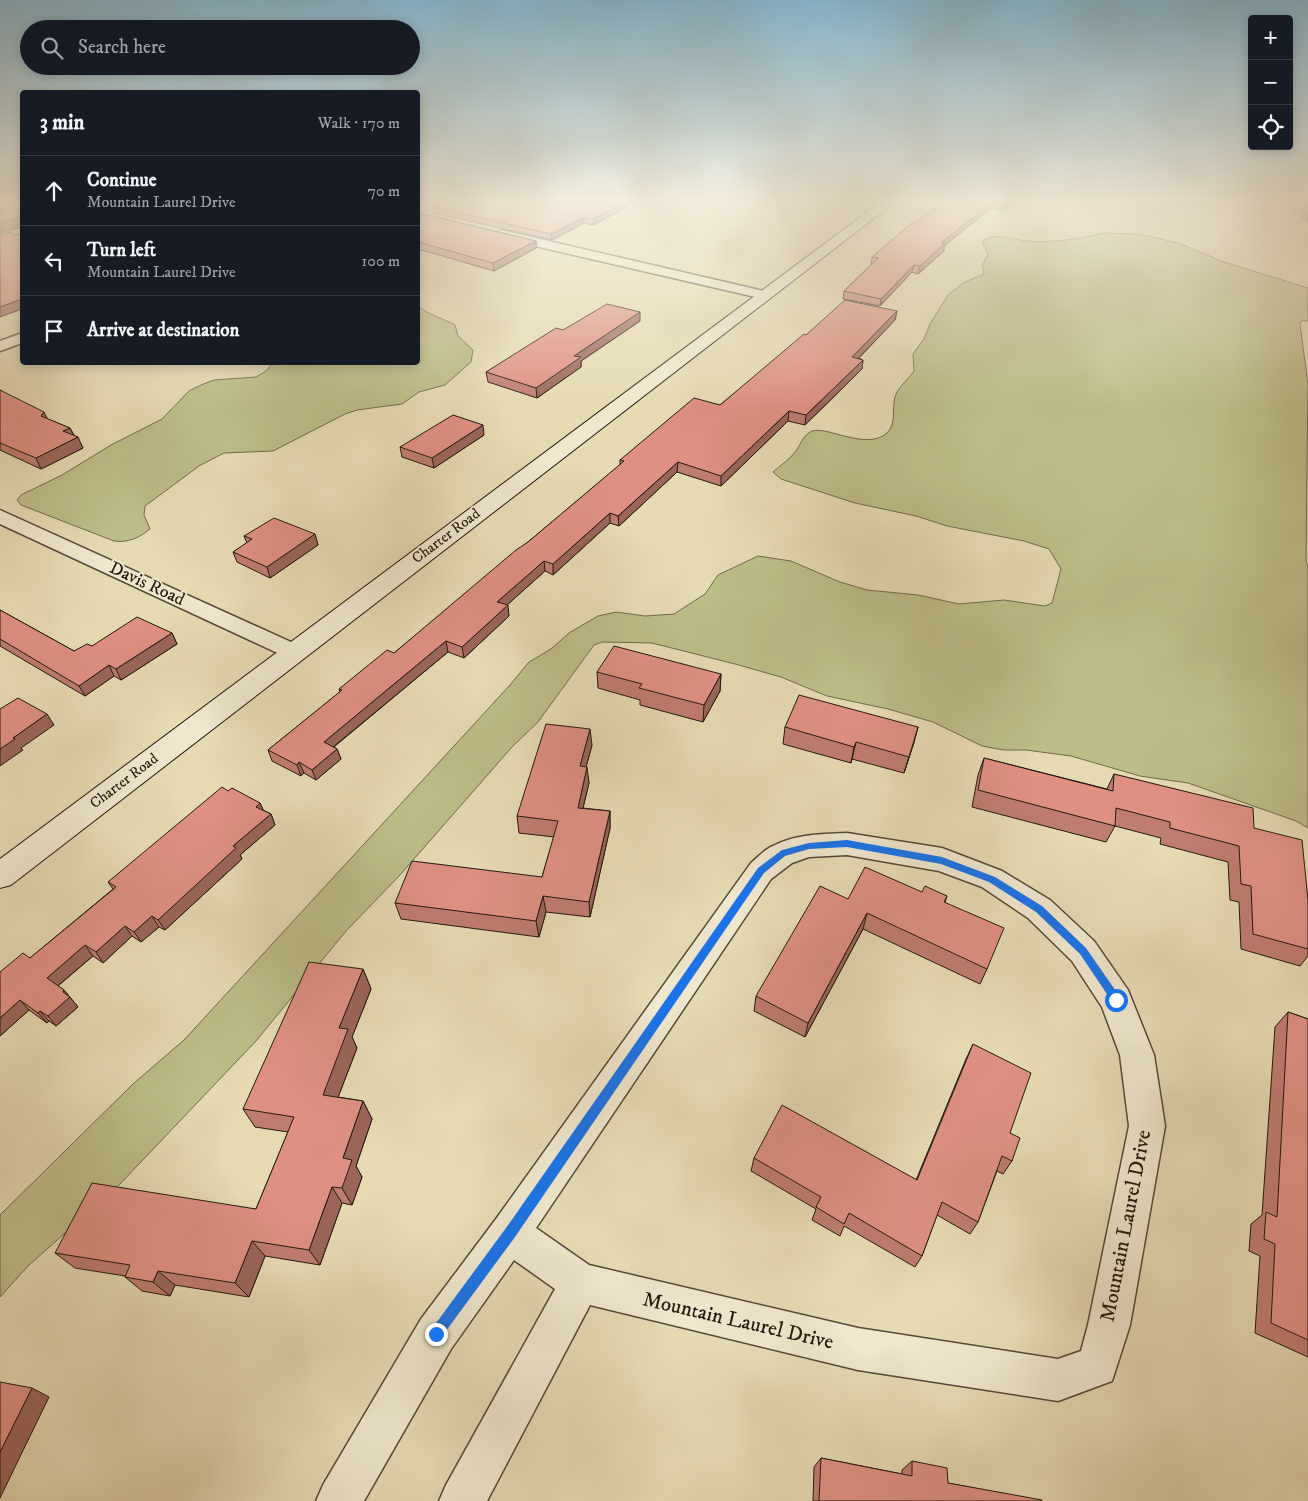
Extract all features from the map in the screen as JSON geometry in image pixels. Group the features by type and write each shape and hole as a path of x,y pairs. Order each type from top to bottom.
{"street":[{"path":"648,268 764,295"},
{"name":"Charter Road","path":"0,876 800,268"},
{"path":"0,346 20,339"},
{"name":"Davis Road","path":"0,516 294,652"},
{"name":"Mountain Laurel Drive","path":"339,1501 436,1334 510,1233 761,871 782,854 809,846 847,844 942,860 992,879 1039,909 1083,951 1116,1000 1137,1055 1147,1126 1109,1326 1096,1366 1058,1380 858,1349 580,1283 510,1233"},
{"path":"462,1501 580,1283"}],"green space":[{"path":"983,268 1244,268 1308,288 1308,321 1301,321 1300,324 1308,385 1306,561 1308,567 1308,828 1296,821 1188,783 1140,776 1071,756 1026,750 1003,750 982,746 933,722 888,709 827,696 781,677 735,664 652,643 602,642 594,645 538,722 512,747 400,875 346,931 256,1041 119,1185 28,1266 0,1297 0,1215 133,1084 184,1040 529,662 551,649 569,633 598,616 616,612 645,616 674,614 705,594 718,575 758,556 791,561 840,582 867,590 918,595 959,604 1004,600 1045,606 1052,603 1061,569 1049,549 1024,541 947,526 916,516 855,503 781,479 773,472 791,457 804,437 812,431 819,430 869,440 879,438 887,433 892,424 895,397 914,371 913,354 924,339 930,324 948,295 963,283 984,274"},
{"path":"420,308 455,325 458,336 473,350 471,362 445,385 419,392 402,404 357,410 345,414 273,451 224,453 199,466 145,506 144,515 150,529 142,535 129,540 114,541 21,505 17,500 21,495 62,475 111,445 162,419 189,391 214,380 256,377 271,365 420,365"}],"building":[{"path":"0,268 20,268 20,300 0,307"},
{"path":"868,268 911,268 881,299 844,291"},
{"path":"845,300 897,311 852,357 863,360 806,415 789,411 721,476 678,462 618,516 610,513 553,564 544,561 497,602 508,605 462,647 446,641 324,742 337,749 312,770 299,762 297,765 268,750 342,690 339,689 387,650 394,653 624,461 620,460 694,398 720,405 804,334 806,335"},
{"path":"607,304 640,312 574,356 581,357 536,388 486,372 556,328 563,330"},
{"path":"0,390 44,412 41,416 70,428 63,431 78,437 36,458 0,443"},
{"path":"453,415 483,425 432,458 400,447"},
{"path":"274,518 315,534 267,567 233,552 252,539 244,536"},
{"path":"0,610 74,651 87,644 92,646 137,617 172,633 116,669 109,665 79,686 0,639"},
{"path":"614,646 721,674 704,705 639,688 642,684 597,672"},
{"path":"799,695 918,727 909,757 856,742 854,747 785,727"},
{"path":"18,698 47,714 0,749 0,709"},
{"path":"546,724 590,729 580,766 587,767 578,808 610,811 589,902 543,896 536,921 395,903 412,861 542,877 558,821 517,816"},
{"path":"984,758 1113,791 1114,774 1253,808 1254,828 1302,840 1308,900 1308,949 1253,934 1251,886 1241,884 1239,846 1170,828 1170,822 1116,808 1115,826 978,790"},
{"path":"222,787 228,791 232,788 260,803 256,807 271,814 233,846 236,848 158,920 152,916 134,932 125,926 96,952 85,945 47,978 64,990 63,992 70,997 48,1016 40,1011 38,1013 20,1000 0,1018 0,972 23,953 30,958 116,887 108,882"},
{"path":"865,867 922,892 925,886 947,896 944,902 1004,928 987,969 867,913 808,1023 756,996 820,886 848,899"},
{"path":"309,962 363,969 339,1028 348,1029 323,1095 363,1101 343,1158 352,1160 342,1188 332,1187 309,1250 252,1241 235,1283 158,1271 153,1282 125,1277 130,1265 55,1253 92,1183 256,1209 294,1117 243,1109"},
{"path":"1288,1012 1308,1019 1308,1340 1271,1323 1275,1244 1264,1239 1266,1212 1277,1217"},
{"path":"973,1044 1031,1073 1010,1133 1020,1138 1012,1161 1002,1156 978,1222 942,1202 922,1256 849,1213 844,1224 816,1207 821,1197 754,1158 782,1105 917,1180"},
{"path":"0,1382 32,1388 0,1452"},
{"path":"821,1458 912,1476 912,1461 947,1468 948,1483 1042,1501 819,1501"}],"route":[{"path":"436,1334 510,1233 761,871 782,854 809,846 847,844 942,860 992,879 1039,909 1083,951 1116,1000"}]}
